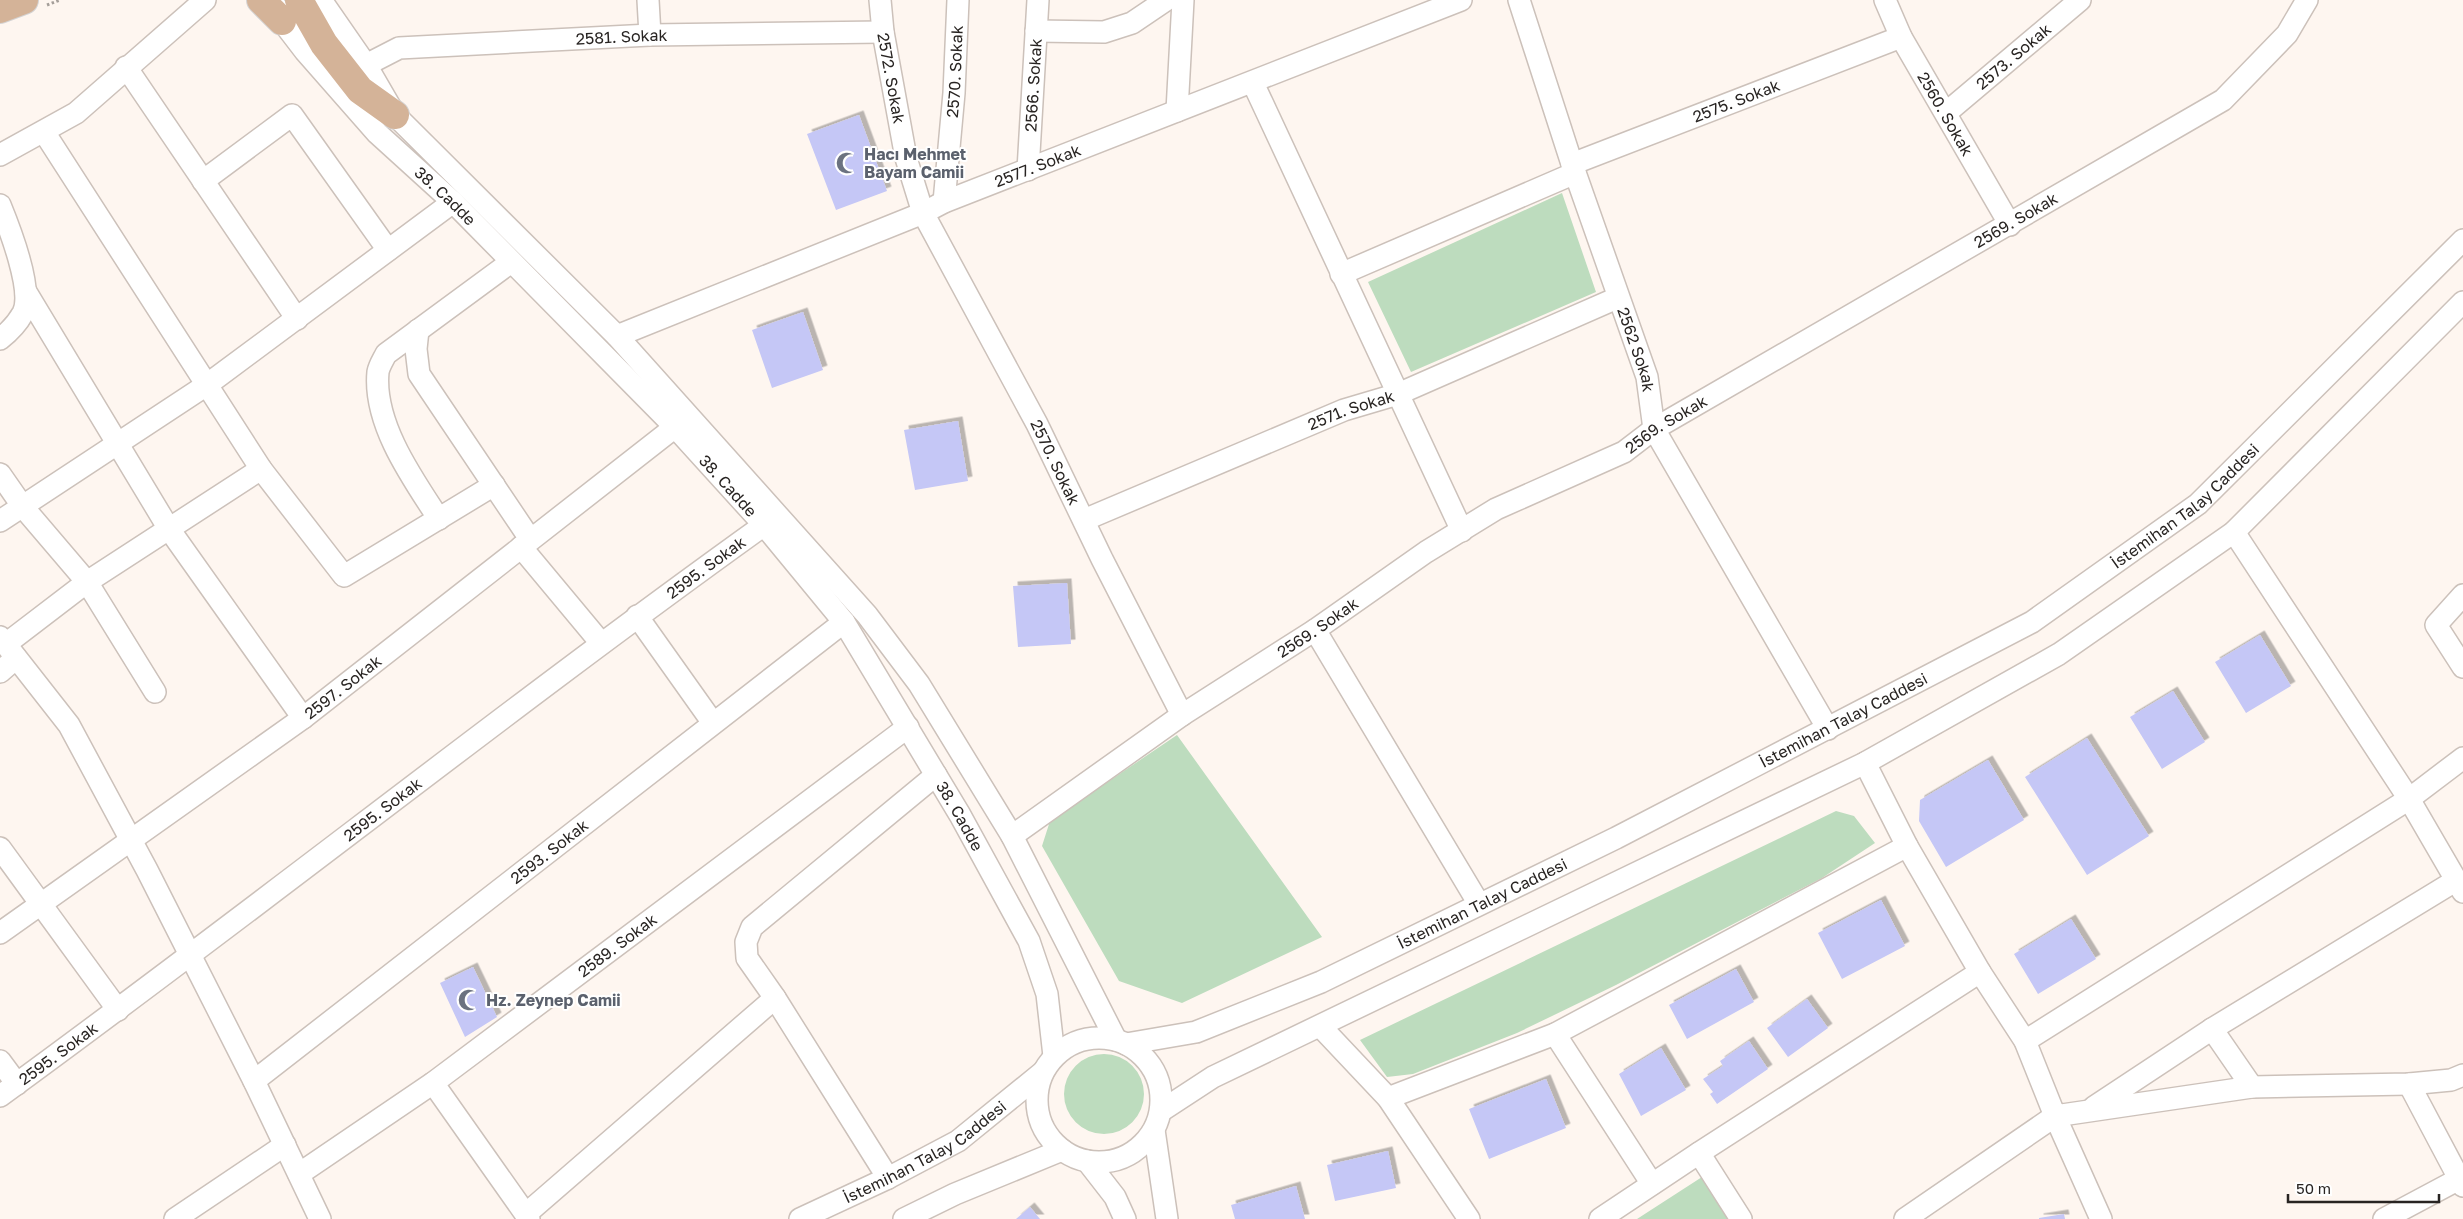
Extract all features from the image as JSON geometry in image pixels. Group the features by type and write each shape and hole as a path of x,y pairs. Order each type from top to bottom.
{"main road":[{"path":"0,9 24,0"},
{"path":"261,0 278,10"},
{"path":"299,0 324,44 360,90 395,115"}],"street":[{"path":"0,155 76,113 126,67 205,0"},
{"name":"38. Cadde","path":"321,0 366,65 395,115 617,336 867,615 919,684 1012,836 1121,1042"},
{"path":"648,0 650,36"},
{"name":"2572. Sokak","path":"880,0 883,32 906,158 923,213"},
{"name":"2570. Sokak","path":"944,202 954,94 958,0"},
{"name":"2566. Sokak","path":"1028,170 1038,0"},
{"path":"1036,32 1104,32 1132,23 1166,0"},
{"path":"1176,111 1183,0"},
{"name":"2577. Sokak","path":"617,336 923,213 944,202 1176,111 1253,83 1461,0"},
{"name":"2562 Sokak","path":"1519,0 1617,298 1647,377 1654,428 1828,729"},
{"name":"2560. Sokak","path":"1885,0 1902,37 2010,225"},
{"name":"2573. Sokak","path":"1946,113 2080,0"},
{"name":"2569. Sokak","path":"1012,836 1182,715 1315,630 1426,552 1496,509 1624,452 1654,428 2010,225 2223,100 2287,34 2307,0"},
{"name":"38. Cadde","path":"278,10 305,51 377,133 454,202 675,427 764,525 844,622 936,775 1029,941 1047,994 1049,1064"},
{"name":"2581. Sokak","path":"366,65 399,48 650,36 883,32"},
{"name":"2575. Sokak","path":"1341,274 1573,168 1902,37"},
{"path":"126,67 297,319"},
{"path":"1253,83 1462,531"},
{"path":"203,181 292,115 388,250"},
{"path":"44,132 208,384 260,469 344,576 494,486"},
{"path":"0,521 208,384 454,202"},
{"path":"0,205 13,236 26,292 169,529 303,718"},
{"name":"2570. Sokak","path":"923,213 1037,424 1182,715"},
{"name":"İstemihan Talay Caddesi","path":"1121,1042 1196,1032 1321,982 1616,838 2032,622 2198,504 2463,240"},
{"path":"440,519 413,479 381,414 378,370 386,354 511,262"},
{"path":"0,339 12,329 24,312 26,292"},
{"name":"2571. Sokak","path":"1084,520 1344,410 1398,394 1617,298"},
{"path":"1168,1219 1157,1121 1161,1091 1155,1072 1143,1056 1121,1042 1100,1038 1083,1040 1068,1046 1049,1064 1038,1089 1037,1106 1045,1130 1062,1150 1087,1161 1104,1162 1120,1159 1136,1151 1157,1121 1214,1077 1865,763 2059,654 2234,532 2463,302"},
{"path":"418,330 416,350 419,374 494,486 525,543 601,643"},
{"name":"2597. Sokak","path":"0,934 303,718 675,427"},
{"path":"0,672 7,646 87,582 260,469"},
{"path":"0,474 23,507 87,582 155,692"},
{"name":"2595. Sokak","path":"8,1090 191,956 637,616 764,525"},
{"path":"2090,1110 2212,1029 2459,886 2409,799 2234,532"},
{"path":"2463,594 2436,624 2463,667"},
{"path":"637,616 713,723"},
{"name":"2593. Sokak","path":"254,1081 844,622"},
{"path":"1315,630 1479,904"},
{"path":"7,646 69,725 191,956 254,1081 320,1219"},
{"name":"2589. Sokak","path":"298,1174 433,1083 908,727"},
{"path":"2026,1041 2409,799 2463,758"},
{"path":"1865,763 1907,846 1980,972 2026,1041 2055,1116 2101,1219"},
{"path":"888,1178 748,958 746,942 752,928 936,775"},
{"path":"1388,1098 1555,1034 1907,846"},
{"path":"0,848 118,1010"},
{"path":"1600,1219 1698,1153 1980,972"},
{"path":"433,1083 528,1216 775,998"},
{"path":"1321,1027 1388,1098 1469,1219"},
{"path":"2212,1029 2252,1087"},
{"path":"1555,1034 1652,1184"},
{"path":"0,1061 8,1090"},
{"name":"İstemihan Talay Caddesi","path":"800,1219 888,1178 958,1141 1049,1064"},
{"path":"1904,1219 2055,1116 2252,1087 2409,1084 2451,1080 2463,1075"},
{"path":"2384,1219 2461,1182 2409,1084"},
{"path":"175,1219 285,1145"},
{"path":"904,1219 955,1194 1062,1150"},
{"path":"1698,1153 1741,1219"},
{"path":"1087,1161 1115,1197 1125,1219"}],"green space":[{"path":"1562,193 1596,292 1411,372 1368,282"},
{"path":"1177,735 1322,937 1182,1003 1119,981 1042,846 1050,821"},
{"path":"1836,811 1854,816 1875,843 1822,878 1616,985 1517,1033 1413,1074 1387,1077 1360,1040"},
{"path":"1096,1054 1112,1054 1133,1065 1144,1086 1144,1102 1133,1123 1112,1134 1096,1134 1082,1128 1070,1116 1064,1102 1064,1086 1070,1072 1082,1060"},
{"path":"1702,1177 1728,1219 1637,1219"}],"building":[{"name":"Hacı Mehmet Bayam Camii","path":"859,115 887,191 836,210 807,134"},
{"path":"803,312 823,370 772,388 752,330"},
{"path":"958,421 968,481 915,490 904,430"},
{"path":"1067,583 1071,644 1018,647 1013,586"},
{"path":"2260,635 2291,686 2246,713 2215,662"},
{"path":"2173,691 2205,742 2162,769 2130,717"},
{"path":"2087,738 2149,836 2087,875 2025,777"},
{"path":"1988,760 2024,820 1946,867 1919,821 1920,800"},
{"path":"1881,900 1905,946 1842,979 1818,933"},
{"path":"2071,919 2096,959 2038,994 2014,954"},
{"name":"Hz. Zeynep Camii","path":"473,967 497,1017 465,1037 440,983"},
{"path":"1736,969 1754,1002 1687,1039 1669,1005"},
{"path":"1807,999 1828,1028 1788,1057 1767,1028"},
{"path":"1749,1041 1768,1069 1717,1104 1710,1094 1713,1092 1703,1079 1723,1066 1720,1061"},
{"path":"1661,1048 1686,1090 1641,1116 1619,1074"},
{"path":"1546,1079 1566,1128 1489,1159 1469,1109"},
{"path":"1388,1151 1396,1188 1335,1201 1327,1165"},
{"path":"1296,1186 1305,1219 1235,1219 1231,1205"},
{"path":"1030,1207 1040,1219 1016,1219"},
{"path":"2064,1214 2065,1219 2039,1219 2039,1218"}],"place":[{"name":"Hacı Mehmet Bayam Camii","path":"847,163"},
{"name":"Hz. Zeynep Camii","path":"469,1000"}]}
